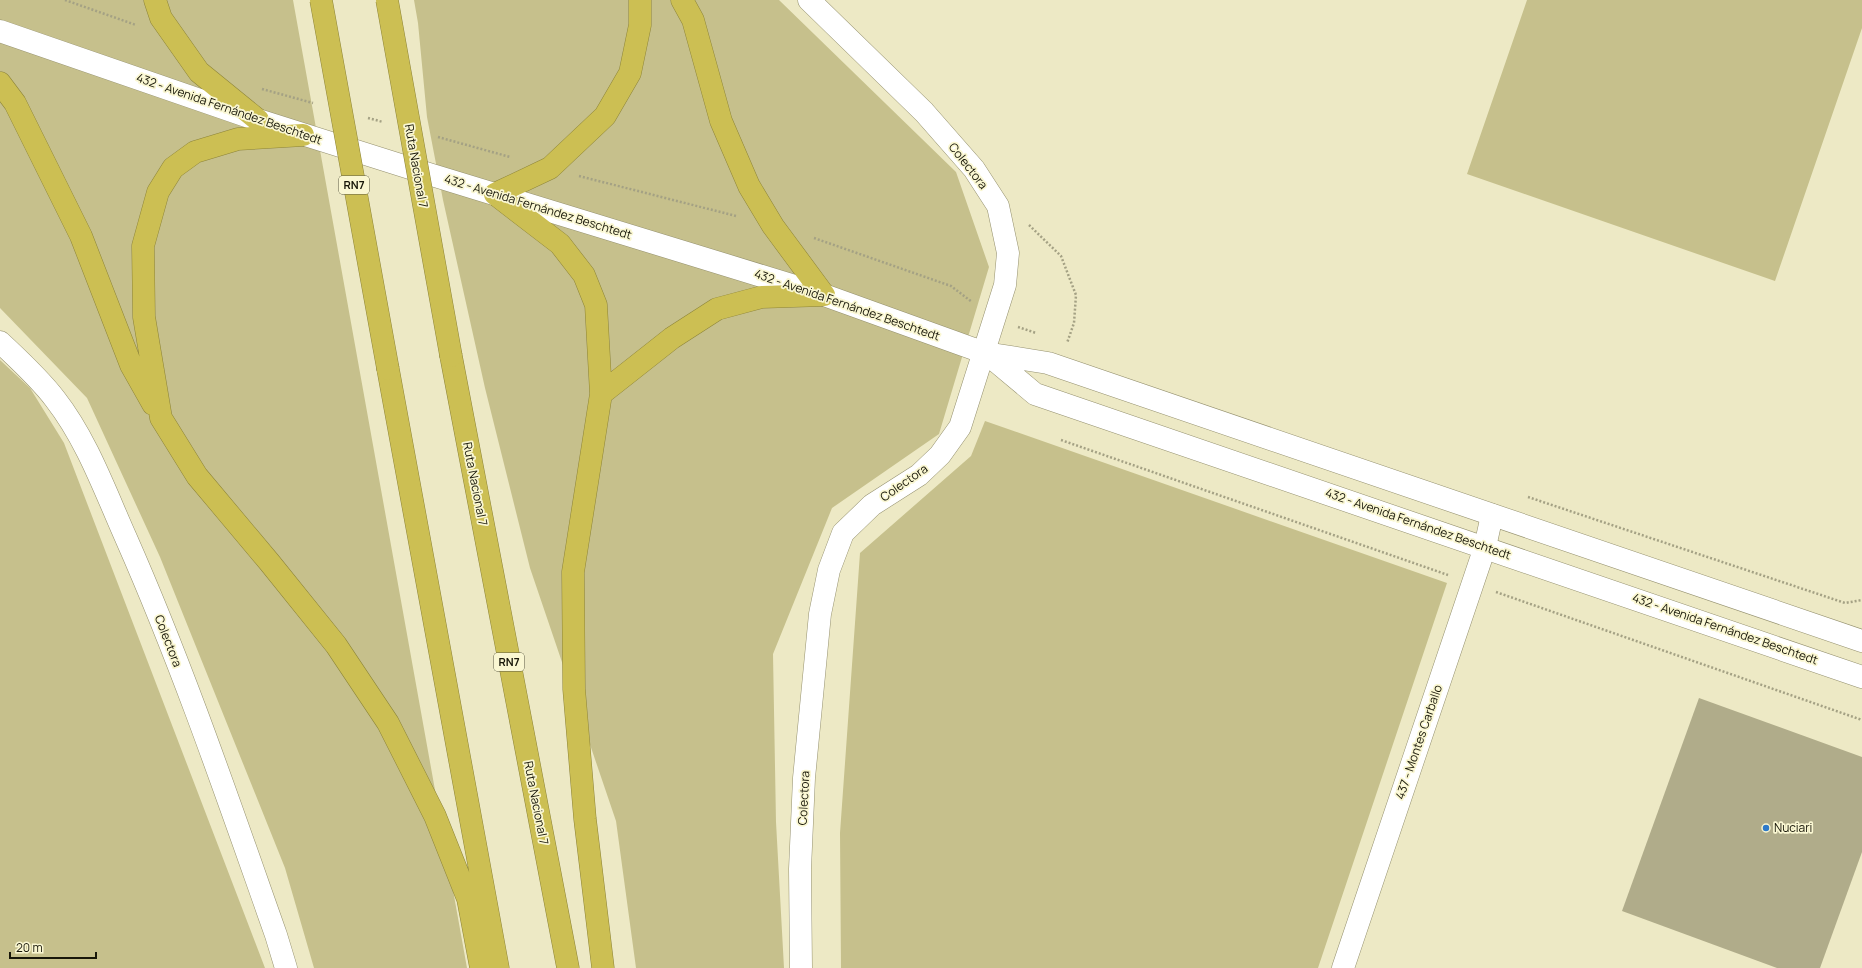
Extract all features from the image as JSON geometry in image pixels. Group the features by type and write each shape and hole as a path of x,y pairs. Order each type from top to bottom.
{"highway":[{"path":"155,0 161,18 199,72 258,120"},
{"name":"RN7","path":"321,0 498,968"},
{"name":"Ruta Nacional 7","path":"386,0 450,356 568,968"},
{"path":"602,968 585,819 574,689 573,572 601,394 596,305 584,275 560,244 495,194 550,168 604,116 630,73 640,25 640,0"},
{"path":"682,0 693,20 721,121 749,186 773,226 824,295"},
{"path":"0,83 15,103 46,165 80,236 131,365 161,418 197,476 336,645 388,724 435,816 468,899 481,968"},
{"path":"161,418 144,317 143,246 158,192 173,168 195,152 238,139 303,135"},
{"path":"601,394 672,338 716,309 762,296 824,295"}],"street":[{"name":"Colectora","path":"801,968 800,869 804,778 820,614 829,570 843,533 872,505 919,475 940,455 960,427 985,353 1005,285 1008,253 998,206 974,169 924,112 809,0"},
{"name":"432 - Avenida Fernández Beschtedt","path":"0,30 303,135 824,295 985,353 1048,363 1862,641"},
{"name":"Colectora","path":"0,342 31,371 55,399 74,428 99,477 141,573 202,728 276,935 286,968"},
{"name":"432 - Avenida Fernández Beschtedt","path":"985,353 1035,394 1862,677"},
{"name":"437 - Montes Carballo","path":"1342,968 1485,547 1492,515"}],"path":[{"path":"65,0 139,26"},
{"path":"260,88 321,105"},
{"path":"367,118 390,124"},
{"path":"436,137 512,158"},
{"path":"550,168 773,226"},
{"path":"998,206 1031,226 1061,256 1076,295 1074,323 1067,343 1048,363"},
{"path":"813,237 951,286 995,319 1038,334"},
{"path":"1060,341 1074,346"},
{"path":"1528,497 1845,603 1862,600"}],"shaded area":[{"path":"0,0 293,0 467,968 314,968 285,868 160,557 87,398 0,308"},
{"path":"414,0 779,0 956,172 989,267 939,434 832,508 773,654 776,822 784,968 636,968 616,821 530,568 485,388 443,200 427,117 418,23"},
{"path":"1527,0 1862,0 1862,28 1775,281 1467,174"},
{"path":"0,360 30,388 64,443 265,968 0,968"},
{"path":"985,421 1447,583 1318,968 841,968 840,833 860,553 971,456"}],"building":[{"path":"1699,698 1862,757 1862,852 1820,968 1777,968 1622,911"}],"place":[{"name":"Nuciari","path":"1766,828"}]}
